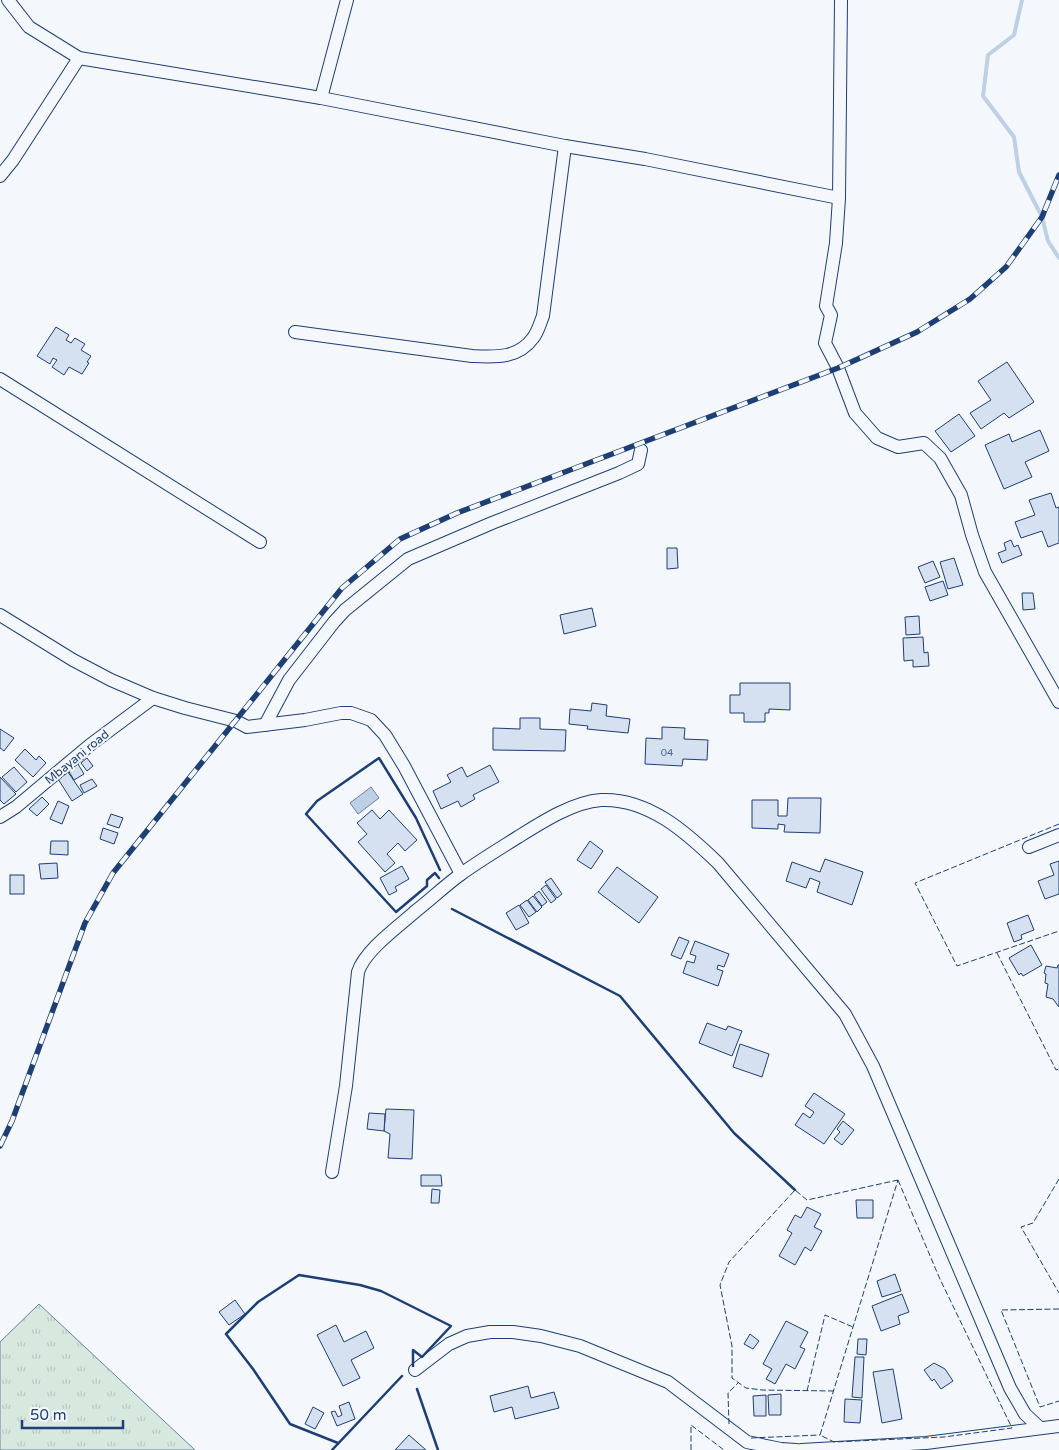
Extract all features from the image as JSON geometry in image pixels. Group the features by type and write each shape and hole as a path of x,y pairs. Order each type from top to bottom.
{"street":[{"path":"8,0 29,27 79,58 320,98 565,146 645,159 838,198"},
{"path":"320,98 347,0"},
{"path":"842,0 836,243 826,306 831,315 825,343 838,368 855,413 877,438 898,447 924,443 940,458 961,495 985,572 1059,702"},
{"path":"0,176 13,160 79,58"},
{"path":"294,332 472,356 500,357 522,350 534,337 542,316 565,146"},
{"path":"0,379 260,542"},
{"path":"265,726 289,680 334,622 345,610 408,559 638,464 641,450"},
{"path":"0,615 72,660 112,680 154,698 236,721 247,727 265,726 341,713 351,713 371,720 385,735 404,766 461,874"},
{"name":"Mbayani road","path":"0,817 16,808 90,745 154,698"},
{"path":"332,1172 346,1086 358,972 367,954 461,874 540,824 583,803 601,800 644,808 671,822 715,860 845,1014 873,1066 1010,1388 1025,1414 1040,1428"},
{"path":"1029,847 1059,835"},
{"path":"415,1370 449,1344 467,1336 490,1332 513,1332 541,1336 580,1346 668,1382 752,1446 796,1450"},
{"path":"801,1450 926,1443 1059,1426"}],"green space":[{"path":"39,1304 195,1450 0,1450 0,1342"}],"water":[{"path":"371,787 379,798 358,814 350,803"}],"building":[{"path":"56,327 69,335 66,340 71,343 75,338 85,344 81,350 91,356 82,374 69,367 64,375 52,367 57,360 53,358 50,364 37,356"},
{"path":"1007,362 1034,402 1009,418 1004,413 981,429 970,413 991,400 978,381"},
{"path":"959,414 975,436 951,452 935,431"},
{"path":"1040,430 1049,451 1025,462 1032,477 1004,489 985,445 1009,434 1012,442"},
{"path":"1051,493 1056,508 1059,507 1059,543 1048,547 1042,531 1021,538 1015,522 1035,515 1029,500"},
{"path":"1011,540 1014,547 1018,545 1022,555 1002,563 998,553 1006,550 1004,543"},
{"path":"667,548 677,548 678,568 667,569"},
{"path":"954,558 963,585 948,589 940,562"},
{"path":"933,561 940,577 925,583 918,567"},
{"path":"943,581 948,595 930,601 925,587"},
{"path":"1022,593 1033,593 1035,609 1023,610"},
{"path":"592,608 596,626 564,634 560,615"},
{"path":"919,616 920,634 906,635 905,617"},
{"path":"923,637 924,653 928,652 929,666 913,667 913,660 904,661 903,638"},
{"path":"740,683 790,683 790,710 769,709 769,713 765,713 765,722 744,722 744,713 730,713 730,695 740,695"},
{"path":"592,703 607,705 606,716 630,719 628,733 587,729 588,726 569,724 570,709 591,711"},
{"path":"520,718 540,718 540,729 566,730 565,751 493,750 493,728 520,729"},
{"path":"662,727 685,728 684,739 708,740 707,760 683,759 682,766 645,764 646,738 662,739"},
{"path":"0,729 14,738 4,751 0,748"},
{"path":"25,749 36,760 39,756 46,763 33,777 15,760"},
{"path":"87,758 93,766 87,771 81,763"},
{"path":"78,764 84,774 74,780 68,770"},
{"path":"490,765 499,782 473,795 475,799 461,807 458,801 441,809 433,791 451,782 447,775 462,767 467,777"},
{"path":"14,767 27,782 16,792 2,777"},
{"path":"68,772 83,794 72,801 58,779"},
{"path":"0,777 16,794 4,804 0,800"},
{"path":"92,779 97,786 84,793 80,785"},
{"path":"42,797 49,804 37,816 29,809"},
{"path":"788,798 821,798 820,833 784,832 785,825 778,824 778,829 752,828 752,800 778,800 778,816 787,816"},
{"path":"58,801 69,806 62,824 50,819"},
{"path":"372,810 380,819 389,810 417,840 405,851 398,843 387,854 395,863 385,872 358,842 367,834 357,823"},
{"path":"111,814 123,818 119,828 107,824"},
{"path":"103,828 118,833 114,844 100,839"},
{"path":"51,841 68,841 68,855 50,854"},
{"path":"590,841 603,851 591,869 577,860"},
{"path":"825,859 863,872 852,905 817,892 820,882 810,878 806,888 786,881 792,862 820,872"},
{"path":"1059,861 1059,894 1045,899 1038,881 1054,875 1050,864"},
{"path":"57,863 58,878 41,879 39,864"},
{"path":"402,866 409,879 395,887 397,891 389,895 380,878"},
{"path":"617,867 658,897 639,923 598,892"},
{"path":"10,875 24,875 24,894 10,894"},
{"path":"551,878 562,894 557,898 545,882"},
{"path":"546,885 556,899 551,903 541,889"},
{"path":"539,891 547,902 542,906 534,895"},
{"path":"533,896 542,907 537,912 528,900"},
{"path":"527,900 536,912 529,917 520,905"},
{"path":"519,905 529,923 516,930 506,913"},
{"path":"1028,915 1034,930 1021,935 1022,939 1014,942 1007,923"},
{"path":"679,937 689,941 681,959 671,955"},
{"path":"695,941 729,954 724,967 718,965 717,969 723,971 718,986 683,973 687,961 694,963 696,956 690,954"},
{"path":"1031,945 1042,965 1023,976 1021,973 1019,975 1009,958"},
{"path":"1058,965 1059,1007 1053,999 1046,997 1048,984 1045,983 1046,974 1044,973 1046,966 1057,968"},
{"path":"707,1023 726,1030 728,1026 742,1031 732,1056 699,1043"},
{"path":"740,1044 769,1054 762,1077 733,1067"},
{"path":"814,1093 845,1114 824,1144 795,1125 803,1113 810,1118 814,1112 805,1106"},
{"path":"386,1109 414,1110 412,1159 388,1158 390,1134 384,1131"},
{"path":"369,1113 385,1114 384,1131 367,1129"},
{"path":"843,1121 854,1130 842,1145 834,1139 840,1132 837,1129"},
{"path":"421,1175 441,1175 442,1186 421,1186"},
{"path":"432,1189 440,1190 439,1203 431,1203"},
{"path":"856,1200 873,1200 873,1218 857,1218"},
{"path":"807,1207 821,1214 814,1227 822,1231 811,1251 805,1247 795,1265 779,1256 792,1233 787,1230 795,1215 801,1218"},
{"path":"895,1274 901,1291 882,1297 877,1281"},
{"path":"902,1294 909,1312 898,1316 900,1324 881,1331 872,1306"},
{"path":"235,1300 245,1314 229,1325 219,1312"},
{"path":"786,1321 808,1332 800,1347 805,1349 795,1369 786,1364 775,1384 766,1379 772,1369 763,1364"},
{"path":"336,1325 344,1342 366,1331 374,1348 351,1360 360,1378 343,1386 317,1335"},
{"path":"750,1334 759,1341 753,1349 744,1344"},
{"path":"858,1339 867,1339 866,1355 857,1354"},
{"path":"855,1357 864,1357 862,1398 852,1397"},
{"path":"934,1363 945,1369 953,1381 941,1389 924,1370"},
{"path":"893,1369 902,1419 882,1423 873,1372"},
{"path":"528,1386 531,1398 554,1392 559,1408 515,1419 512,1407 494,1412 490,1396"},
{"path":"781,1394 781,1415 769,1415 768,1395"},
{"path":"766,1395 766,1416 754,1416 753,1396"},
{"path":"845,1399 862,1400 860,1423 844,1422"},
{"path":"349,1402 355,1419 337,1426 331,1412 335,1411 338,1417 342,1415 339,1406"},
{"path":"313,1407 324,1413 315,1429 305,1424"},
{"path":"409,1435 426,1450 395,1450"}],"waterway":[{"path":"1022,0 1014,35 988,55 983,96 1014,137 1019,172 1042,217 1048,241 1059,258"}],"railway":[{"path":"0,1146 12,1121 85,923 113,873 342,588 400,539 457,513 838,368 917,332 970,299 1006,267 1042,217 1059,175"}],"fence":[{"path":"1059,824 915,883 957,966 1059,931"},
{"path":"997,953 1056,1070 1059,1069"},
{"path":"1059,1179 1033,1223 1021,1227 1059,1293"},
{"path":"898,1180 939,1277 1012,1428 944,1437 834,1442 820,1435 898,1180"},
{"path":"834,1391 746,1388 732,1378 732,1346 720,1285 729,1262 795,1190 807,1200 898,1180"},
{"path":"1059,1309 1001,1310 1040,1407 1059,1401"},
{"path":"807,1391 825,1315 853,1327"},
{"path":"729,1424 728,1393 738,1383"},
{"path":"691,1450 691,1425 724,1450"},
{"path":"751,1438 820,1435"}],"wall":[{"path":"439,878 435,873 427,880 427,886 396,912 306,814 317,801 379,758 416,818 440,870"},
{"path":"452,909 620,996 734,1133 795,1190"},
{"path":"338,1443 290,1424 253,1369 226,1334 258,1302 299,1275 360,1285 381,1291 451,1326 422,1357 413,1350 413,1366"},
{"path":"332,1450 402,1376"},
{"path":"417,1389 438,1450"}]}
